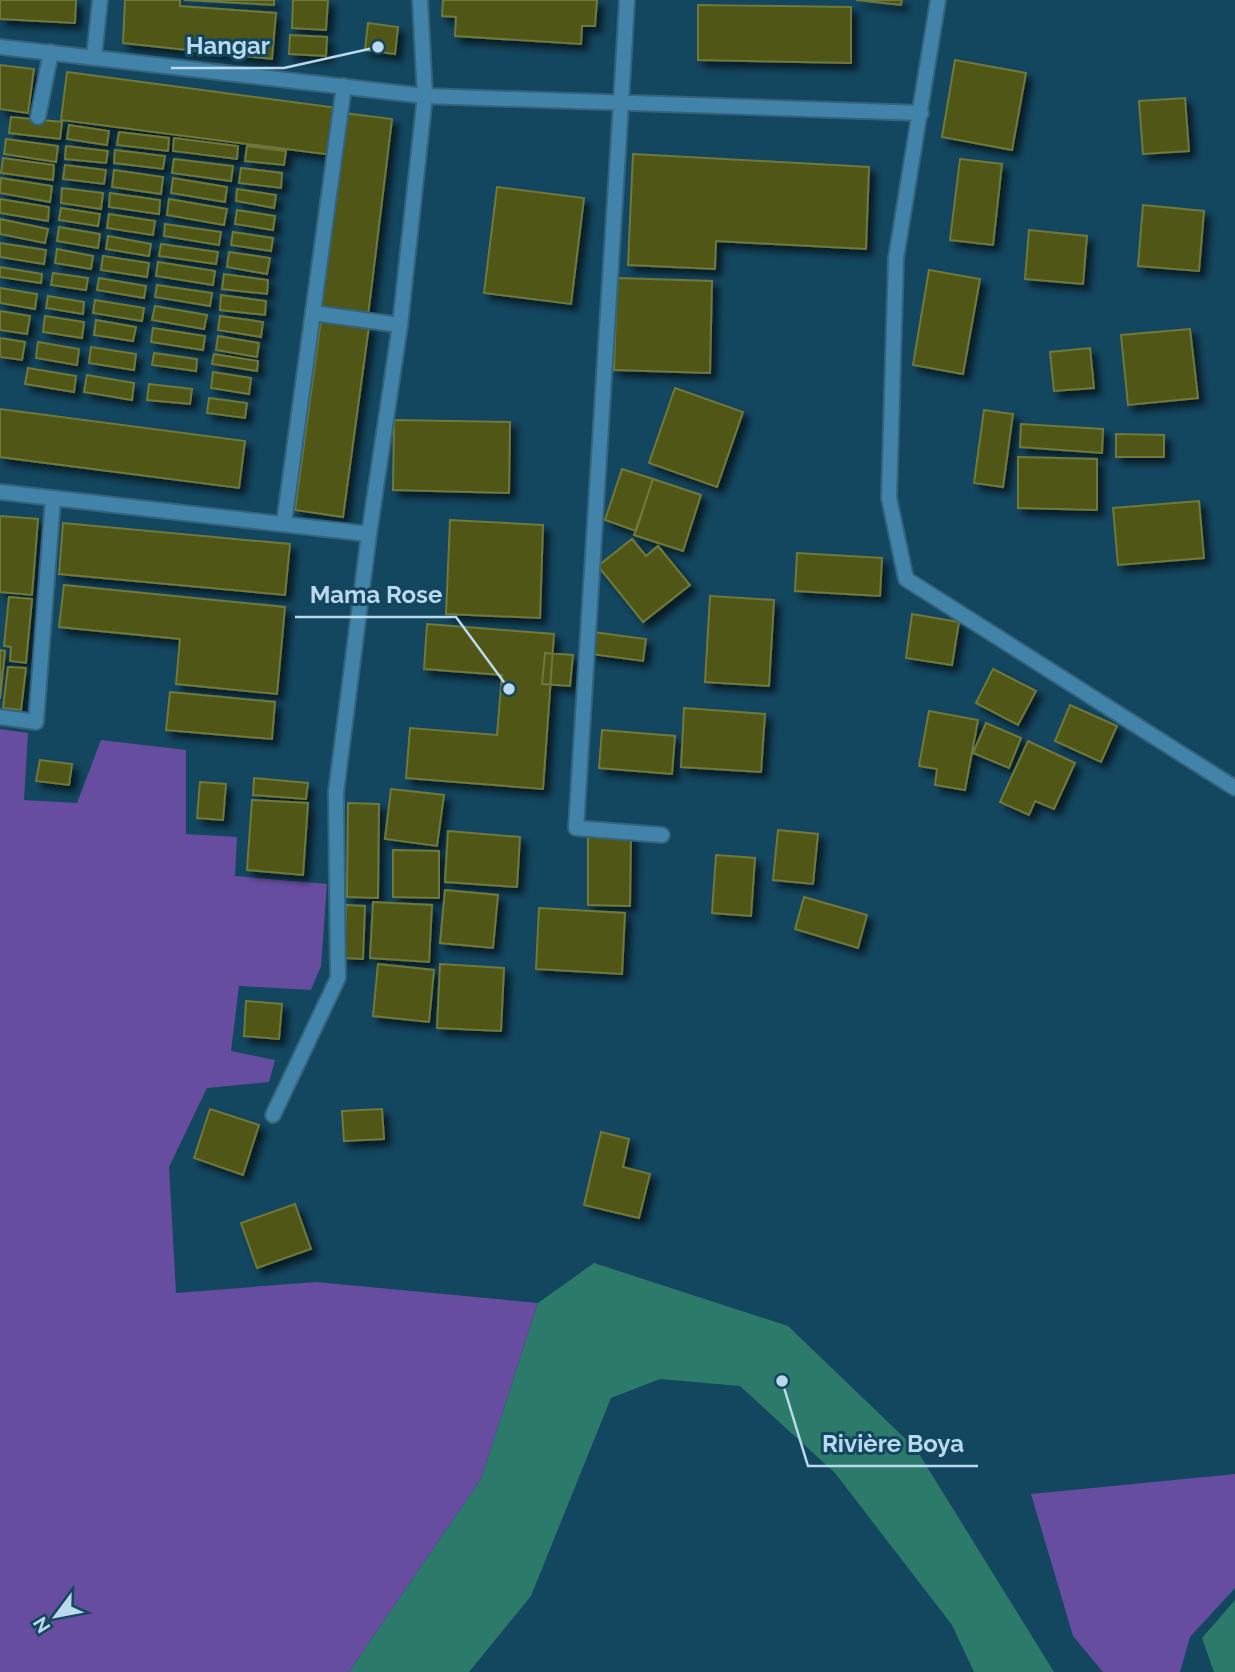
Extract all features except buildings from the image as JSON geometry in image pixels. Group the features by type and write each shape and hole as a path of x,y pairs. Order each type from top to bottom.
{"street":[{"path":"94,57 100,0"},
{"path":"273,1115 338,978 336,793 369,534 400,325 425,96 420,0"},
{"path":"627,0 576,828 662,835"},
{"path":"938,0 896,258 889,498 906,579 1235,788"},
{"path":"0,47 425,96 921,113"},
{"path":"38,117 51,52"},
{"path":"284,523 344,86"},
{"path":"313,313 400,325"},
{"path":"0,492 369,534"},
{"path":"0,717 36,722 53,499"}],"shaded area":[{"path":"0,729 28,733 24,800 77,803 101,740 186,750 186,834 237,837 235,876 327,884 321,966 311,990 239,986 231,1051 275,1060 269,1082 207,1088 169,1167 176,1293 316,1282 538,1303 481,1479 349,1672 0,1672"},
{"path":"594,1263 788,1326 916,1449 1054,1672 974,1672 952,1625 835,1473 740,1386 660,1379 611,1398 531,1596 469,1672 349,1672 481,1479 538,1303"},
{"path":"1235,1474 1235,1588 1190,1637 1180,1672 1103,1672 1073,1636 1031,1494"},
{"path":"1235,1600 1235,1672 1214,1672 1202,1638"}],"place":[{"name":"Hangar","path":"378,47"},
{"name":"Mama Rose","path":"509,689"},
{"name":"Rivière Boya","path":"782,1381"}]}
